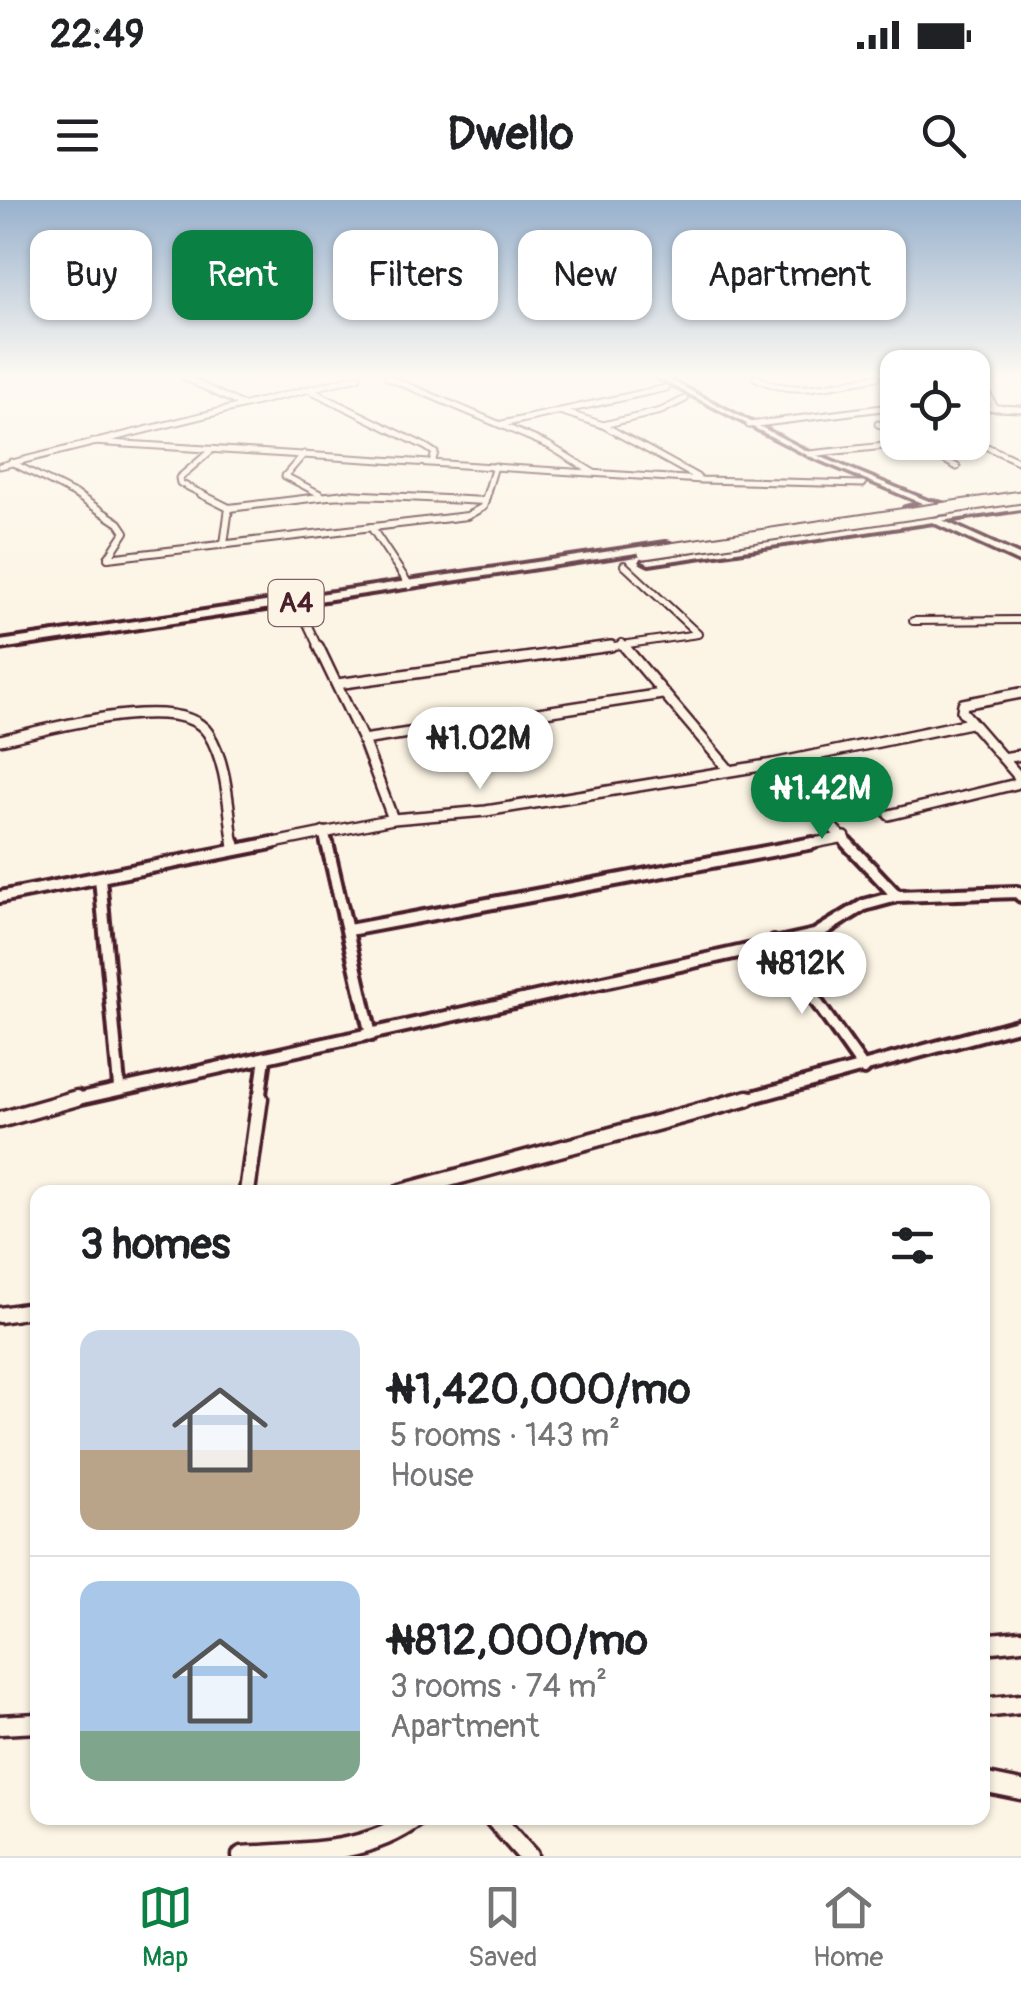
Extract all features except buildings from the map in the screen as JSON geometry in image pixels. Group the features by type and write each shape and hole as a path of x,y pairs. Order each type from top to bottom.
{"highway":[{"name":"A4","path":"559,568 590,557 936,505 1021,500"},
{"name":"A4","path":"0,648 410,586 559,568 624,565 955,518 1021,500"},
{"name":"A4","path":"0,648 300,609 1021,500"},
{"path":"936,505 955,518"},
{"path":"909,509 931,521"}],"main road":[{"path":"802,454 909,509"},
{"path":"810,454 936,505"},
{"path":"955,518 1021,557"},
{"path":"931,521 1021,557"}],"street":[{"path":"0,466 42,454"},
{"path":"208,454 180,483 230,508 322,496 485,501"},
{"path":"304,454 285,476 322,496"},
{"path":"308,454 702,480 864,484"},
{"path":"432,462 435,454"},
{"path":"567,454 594,473"},
{"path":"655,454 702,480"},
{"path":"944,460 957,467"},
{"path":"10,462 66,488 120,523 124,532 108,558 467,516 481,511 494,466"},
{"path":"224,544 230,508"},
{"path":"371,527 410,586"},
{"path":"337,684 698,634 624,565"},
{"path":"300,609 363,740 393,819"},
{"path":"913,621 1021,620"},
{"path":"622,644 730,770"},
{"path":"889,815 1016,784 1020,778 970,723 962,704 1021,693"},
{"path":"363,740 662,694"},
{"path":"0,740 149,712 188,714 206,730 236,849"},
{"path":"0,898 393,819 486,810 773,764 970,723"},
{"path":"1003,758 1021,755"},
{"path":"773,764 898,896"},
{"path":"324,832 371,1034"},
{"path":"349,930 845,837"},
{"path":"100,878 119,1086"},
{"path":"0,1120 119,1086 265,1058 815,935 864,905 898,896 1017,892 1021,896"},
{"path":"774,942 864,1069"},
{"path":"426,1185 1021,1024"},
{"path":"248,1185 265,1058"},
{"path":"0,1316 30,1311"},
{"path":"990,1643 1021,1640"},
{"path":"990,1707 1021,1704"},
{"path":"0,1725 30,1724"},
{"path":"990,1784 1021,1790"},
{"path":"242,1856 344,1848 407,1825"},
{"path":"500,1825 528,1856"}]}
